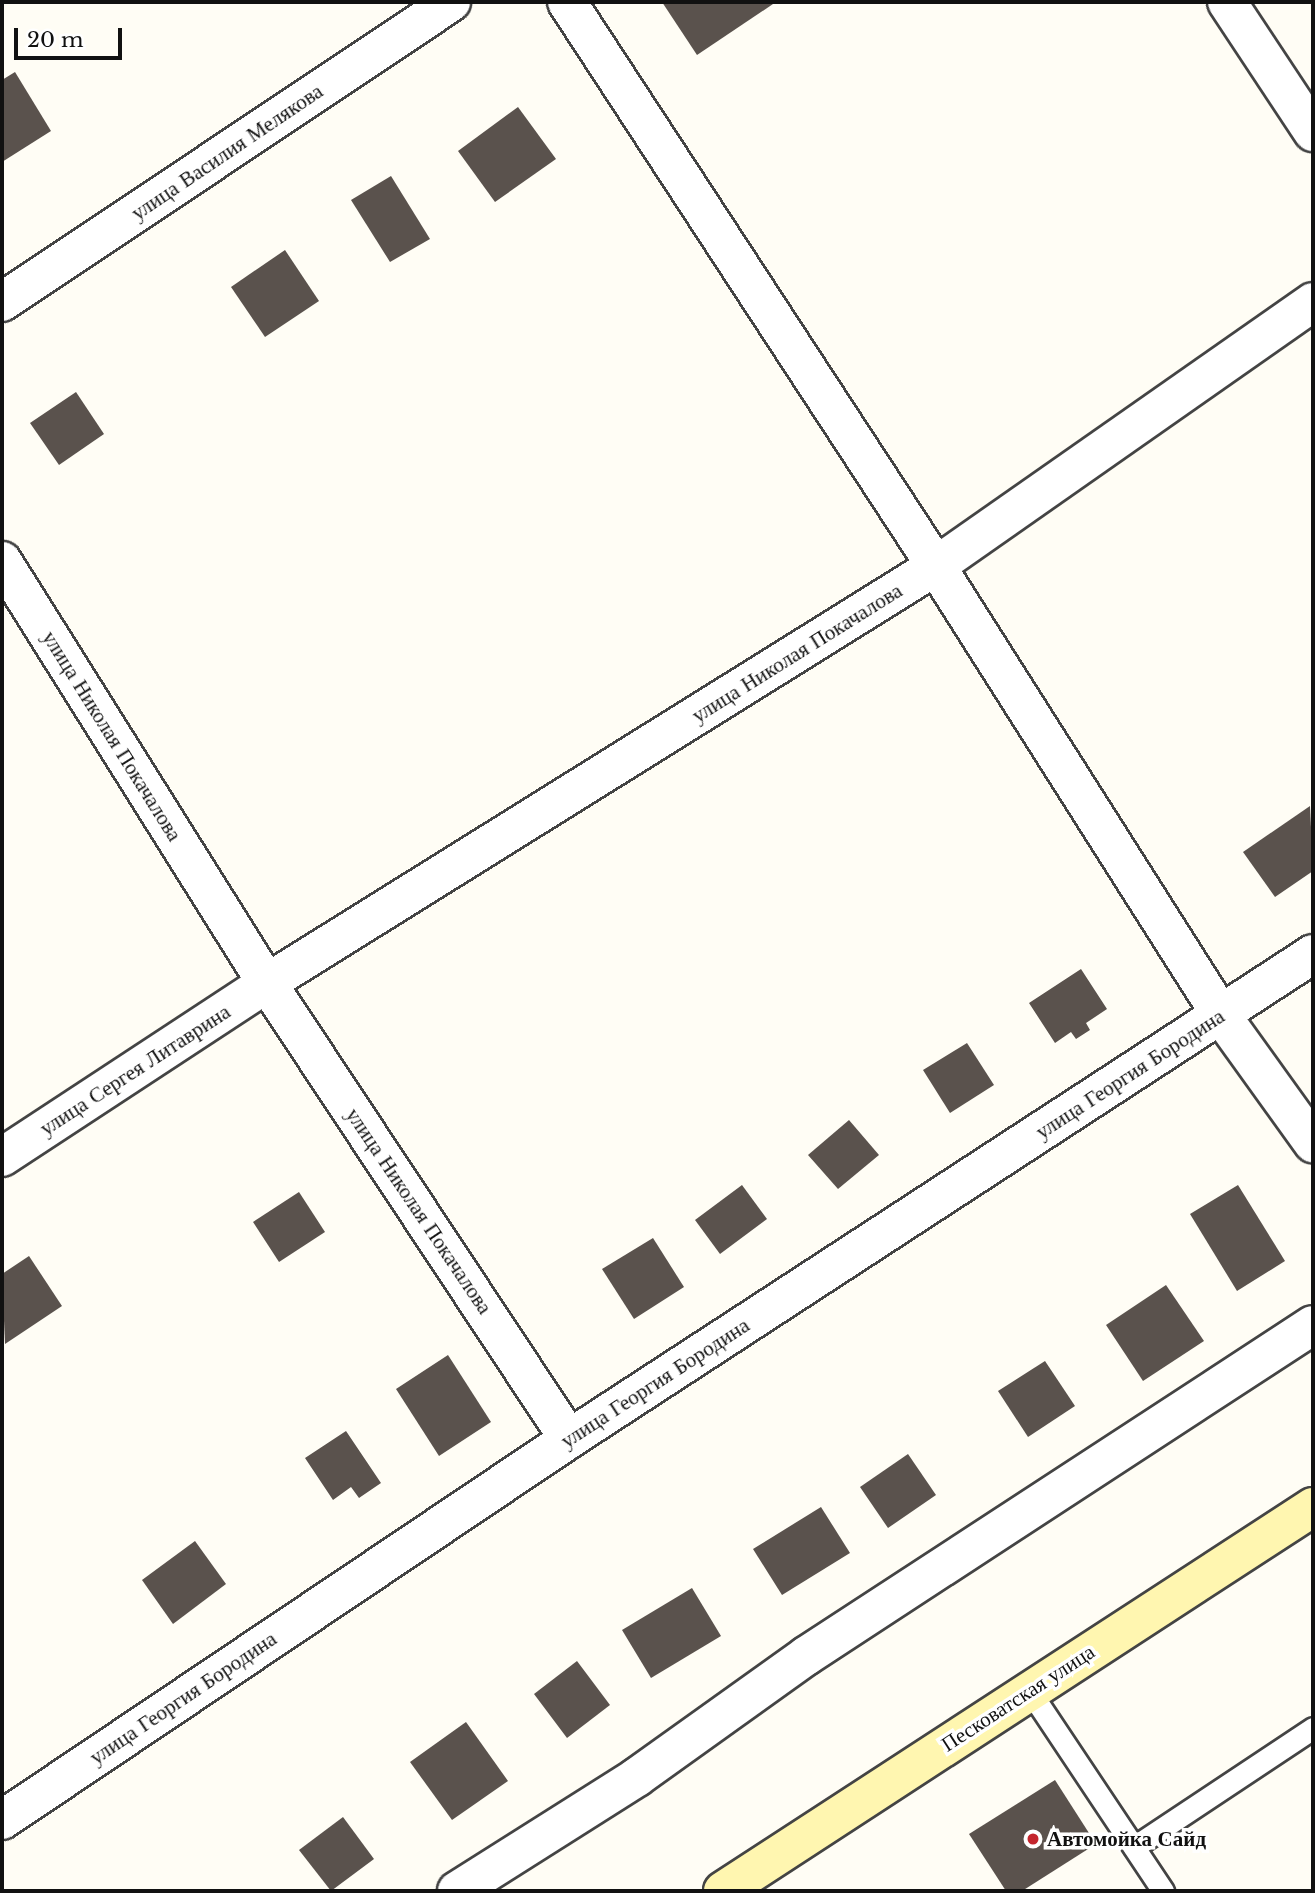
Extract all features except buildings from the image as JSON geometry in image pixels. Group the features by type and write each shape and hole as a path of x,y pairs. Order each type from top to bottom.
{"main road":[{"name":"Песковатская улица","path":"723,1891 1313,1507"}],"street":[{"name":"улица Василия Мелякова","path":"2,302 452,2"},
{"path":"567,2 936,566 1221,1016 1313,1143"},
{"path":"1227,2 1313,132"},
{"name":"улица Николая Покачалова","path":"267,983 936,566 1313,302"},
{"name":"улица Николая Покачалова","path":"2,561 267,983 569,1439"},
{"name":"улица Георгия Бородина","path":"2,1820 569,1439 1313,954"},
{"name":"улица Сергея Литаврина","path":"2,1157 267,983"},
{"path":"457,1891 637,1777 806,1656 1313,1325"}],"lane":[{"path":"1029,1690 1163,1891"},
{"path":"1134,1847 1313,1728"}],"place":[{"name":"Автомойка Сайд","path":"1033,1839"}]}
